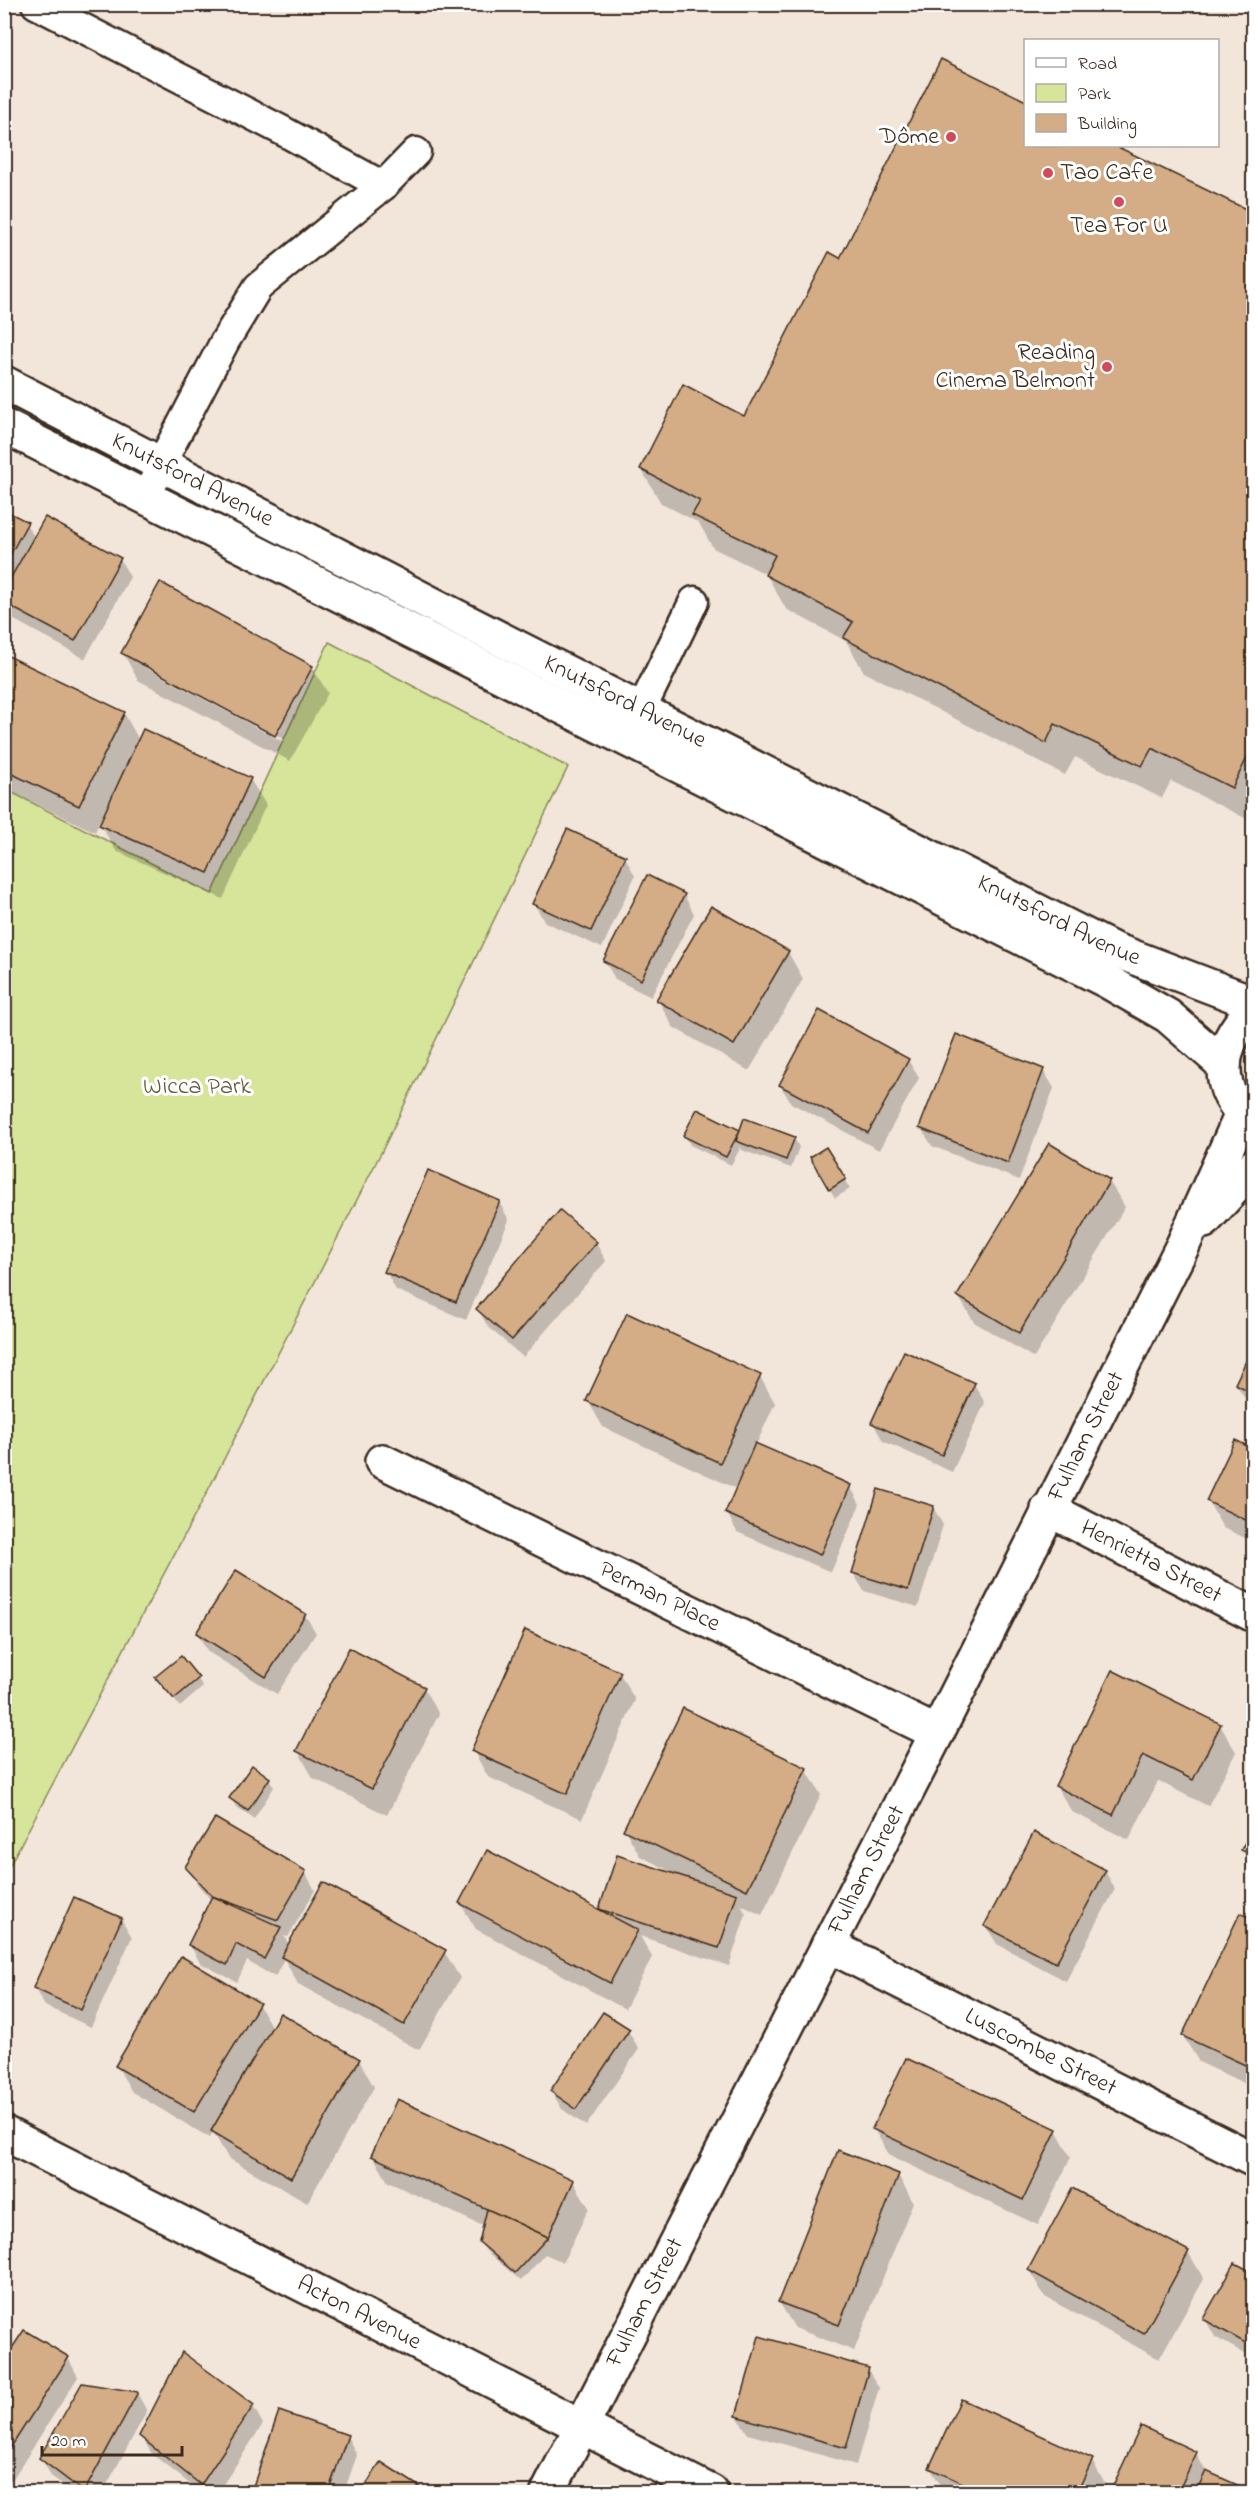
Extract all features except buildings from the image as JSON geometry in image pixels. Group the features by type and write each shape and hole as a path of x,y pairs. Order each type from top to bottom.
{"street":[{"name":"Knutsford Avenue","path":"4,383 162,462 455,616 1112,949 1254,1003"},
{"name":"Knutsford Avenue","path":"4,426 1107,981 1168,1016 1224,1065"},
{"name":"Fulham Street","path":"548,2493 937,1733 1048,1509 1248,1118 1228,1091 1224,1065 1227,1043 1238,1024 1254,1009"},
{"name":"Fulham Street","path":"1183,1245 1254,1166"},
{"name":"Perman Place","path":"382,1461 937,1733"},
{"name":"Henrietta Street","path":"1048,1509 1254,1615"},
{"name":"Luscombe Street","path":"828,1945 1254,2160"},
{"name":"Acton Avenue","path":"4,2133 711,2493"}],"lane":[{"path":"36,4 283,131 383,186"},
{"path":"147,497 162,462 225,341 258,286 383,186 416,152"},
{"path":"627,739 694,601"}],"green space":[{"name":"Wicca Park","path":"329,642 568,767 382,1151 203,1500 5,1874 5,789 212,894"}],"place":[{"name":"Dôme","path":"951,137"},
{"name":"Tao Cafe","path":"1048,173"},
{"name":"Tea For U","path":"1119,202"},
{"name":"Reading Cinema Belmont","path":"1107,367"}]}
